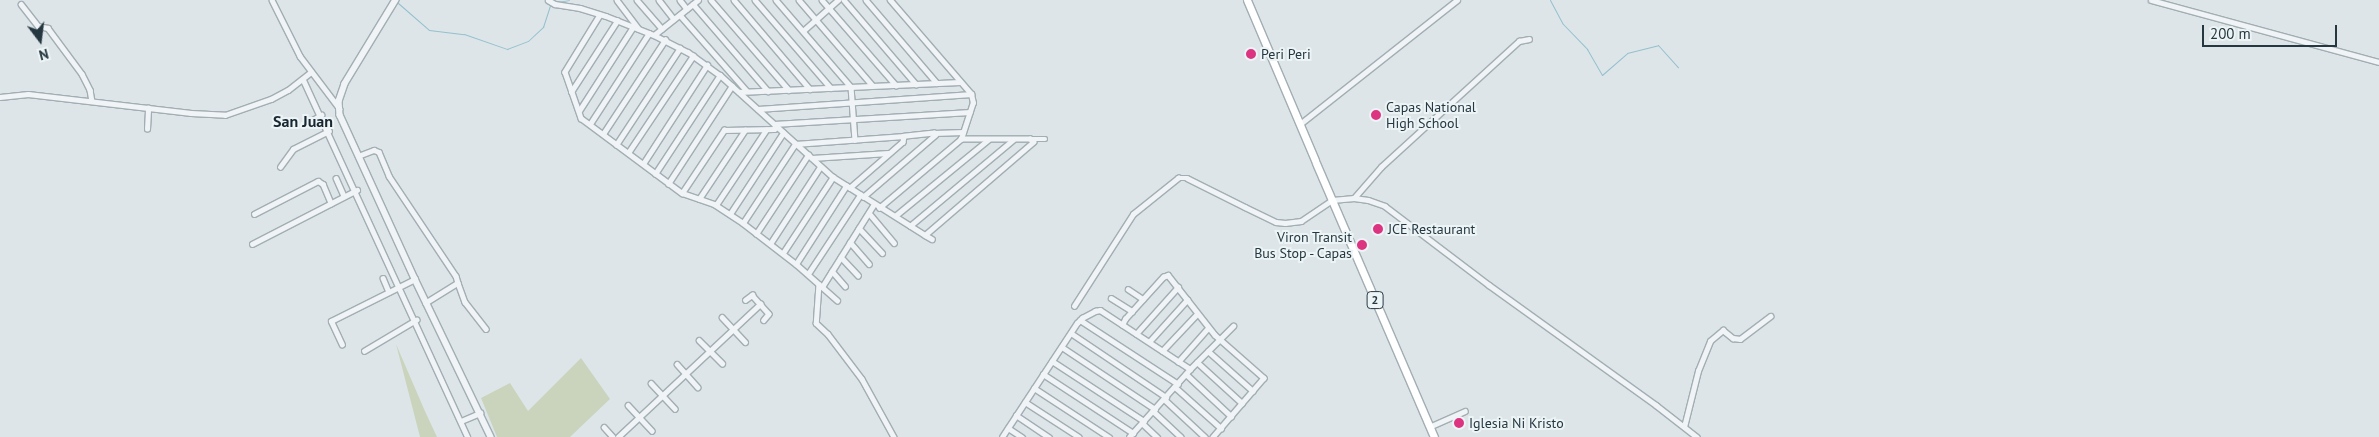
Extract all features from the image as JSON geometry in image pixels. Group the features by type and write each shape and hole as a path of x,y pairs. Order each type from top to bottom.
{"highway":[{"name":"2","path":"1247,0 1434,437"},
{"path":"1252,0 1254,16"}],"street":[{"path":"272,0 300,56 340,109"},
{"path":"548,0 555,4 580,8 652,34 693,56 720,75 832,177 879,208 932,238"},
{"path":"617,0 639,29"},
{"path":"637,0 662,29"},
{"path":"659,0 674,19"},
{"path":"680,0 687,9"},
{"path":"590,124 652,34 662,29 698,0"},
{"path":"711,0 790,90"},
{"path":"734,0 810,89"},
{"path":"755,0 831,88"},
{"path":"776,0 851,87 855,140"},
{"path":"799,0 873,86"},
{"path":"822,0 896,85"},
{"path":"803,30 838,0"},
{"path":"844,0 916,84"},
{"path":"866,0 937,83"},
{"path":"879,208 961,139 973,103 971,94 890,0"},
{"path":"1300,124 1457,0"},
{"path":"2151,0 2379,62"},
{"path":"395,2 345,84 339,102 340,109 346,129 358,156 491,437"},
{"path":"21,4 38,26 48,28 82,74 90,90 92,101"},
{"path":"693,4 768,91"},
{"path":"600,15 566,68 564,76 581,118 668,184 682,193 716,205 744,223 783,253 837,300"},
{"path":"680,15 747,92"},
{"path":"571,92 617,21"},
{"path":"579,111 633,27"},
{"path":"1354,198 1381,167 1519,41 1528,39"},
{"path":"603,134 665,40"},
{"path":"616,145 680,48"},
{"path":"628,153 693,56"},
{"path":"642,164 707,65"},
{"path":"0,96 28,94 191,114 224,114 271,99 311,72"},
{"path":"654,174 720,75"},
{"path":"303,79 416,320 468,437"},
{"path":"739,92 960,82"},
{"path":"668,184 732,86"},
{"path":"758,109 971,94"},
{"path":"147,129 148,108"},
{"path":"682,193 724,130 774,130 775,126 970,112"},
{"path":"311,121 321,115"},
{"path":"280,167 293,149 328,130"},
{"path":"699,199 745,130"},
{"path":"716,205 766,130"},
{"path":"795,144 963,132"},
{"path":"730,214 783,133"},
{"path":"808,274 862,196 934,138 934,133"},
{"path":"796,264 848,187 903,142 904,136"},
{"path":"961,139 1046,139"},
{"path":"910,226 1014,139"},
{"path":"925,235 1030,147 1033,142 1032,139"},
{"path":"895,216 988,140"},
{"path":"744,223 795,144"},
{"path":"358,156 374,150 379,152 389,176 456,276 465,302 486,329"},
{"path":"810,157 890,153"},
{"path":"756,234 810,157"},
{"path":"770,244 820,167"},
{"path":"783,253 832,177"},
{"path":"336,178 344,196"},
{"path":"1074,306 1133,214 1178,178 1187,178 1276,222 1301,221 1332,200 1354,198 1385,206 1489,285 1697,437"},
{"path":"254,214 318,181 323,184 331,203"},
{"path":"252,244 356,190"},
{"path":"874,204 832,271 820,285 816,323 828,334 862,379 894,437"},
{"path":"869,213 894,242"},
{"path":"859,228 882,253"},
{"path":"850,242 869,264"},
{"path":"841,257 858,275"},
{"path":"832,271 845,286"},
{"path":"1122,325 1132,311 1166,275 1178,287 1208,328 1264,378 1213,437"},
{"path":"383,278 389,292"},
{"path":"342,345 330,321 415,279"},
{"path":"426,302 458,283"},
{"path":"1136,334 1178,287"},
{"path":"1128,289 1143,299"},
{"path":"745,300 751,295 760,304 769,315 764,320"},
{"path":"1111,298 1132,311"},
{"path":"1148,342 1187,300"},
{"path":"618,437 760,304"},
{"path":"1002,437 1080,320 1100,310 1190,369"},
{"path":"1162,352 1197,314"},
{"path":"1684,427 1698,371 1710,341 1723,330 1736,340 1740,339 1770,316"},
{"path":"722,317 745,342"},
{"path":"364,351 416,320"},
{"path":"1080,320 1176,385 1221,428"},
{"path":"1043,374 1131,436 1190,369 1233,326"},
{"path":"1178,362 1208,328"},
{"path":"1071,333 1165,398 1205,437"},
{"path":"699,340 722,363"},
{"path":"1062,346 1154,410 1181,437"},
{"path":"1208,351 1253,391"},
{"path":"1052,361 1143,422 1157,437"},
{"path":"1197,362 1242,403"},
{"path":"677,364 698,387"},
{"path":"1186,374 1231,416"},
{"path":"651,383 675,409"},
{"path":"1034,388 1109,437"},
{"path":"1025,402 1079,437"},
{"path":"628,405 652,431"},
{"path":"1429,427 1465,412"},
{"path":"461,421 480,413"},
{"path":"1016,415 1049,437"},
{"path":"604,427 613,437"},
{"path":"1008,428 1022,437"}],"green space":[{"path":"396,344 424,409 437,437 420,437"},
{"path":"581,358 610,399 570,437 497,437 481,398 510,383 528,411"}],"waterway":[{"path":"557,2 569,0"},
{"path":"1550,0 1563,24 1587,49 1602,75 1627,53 1658,45 1678,67"},
{"path":"398,3 429,30 464,34 507,49 528,41 543,27 551,3"}],"place":[{"name":"Peri Peri","path":"1251,54"},
{"name":"Capas National High School","path":"1376,115"},
{"name":"JCE Restaurant","path":"1378,229"},
{"name":"Viron Transit Bus Stop - Capas","path":"1362,245"},
{"name":"Iglesia Ni Kristo","path":"1459,423"}],"district":[{"name":"San Juan","path":"303,121"}]}
